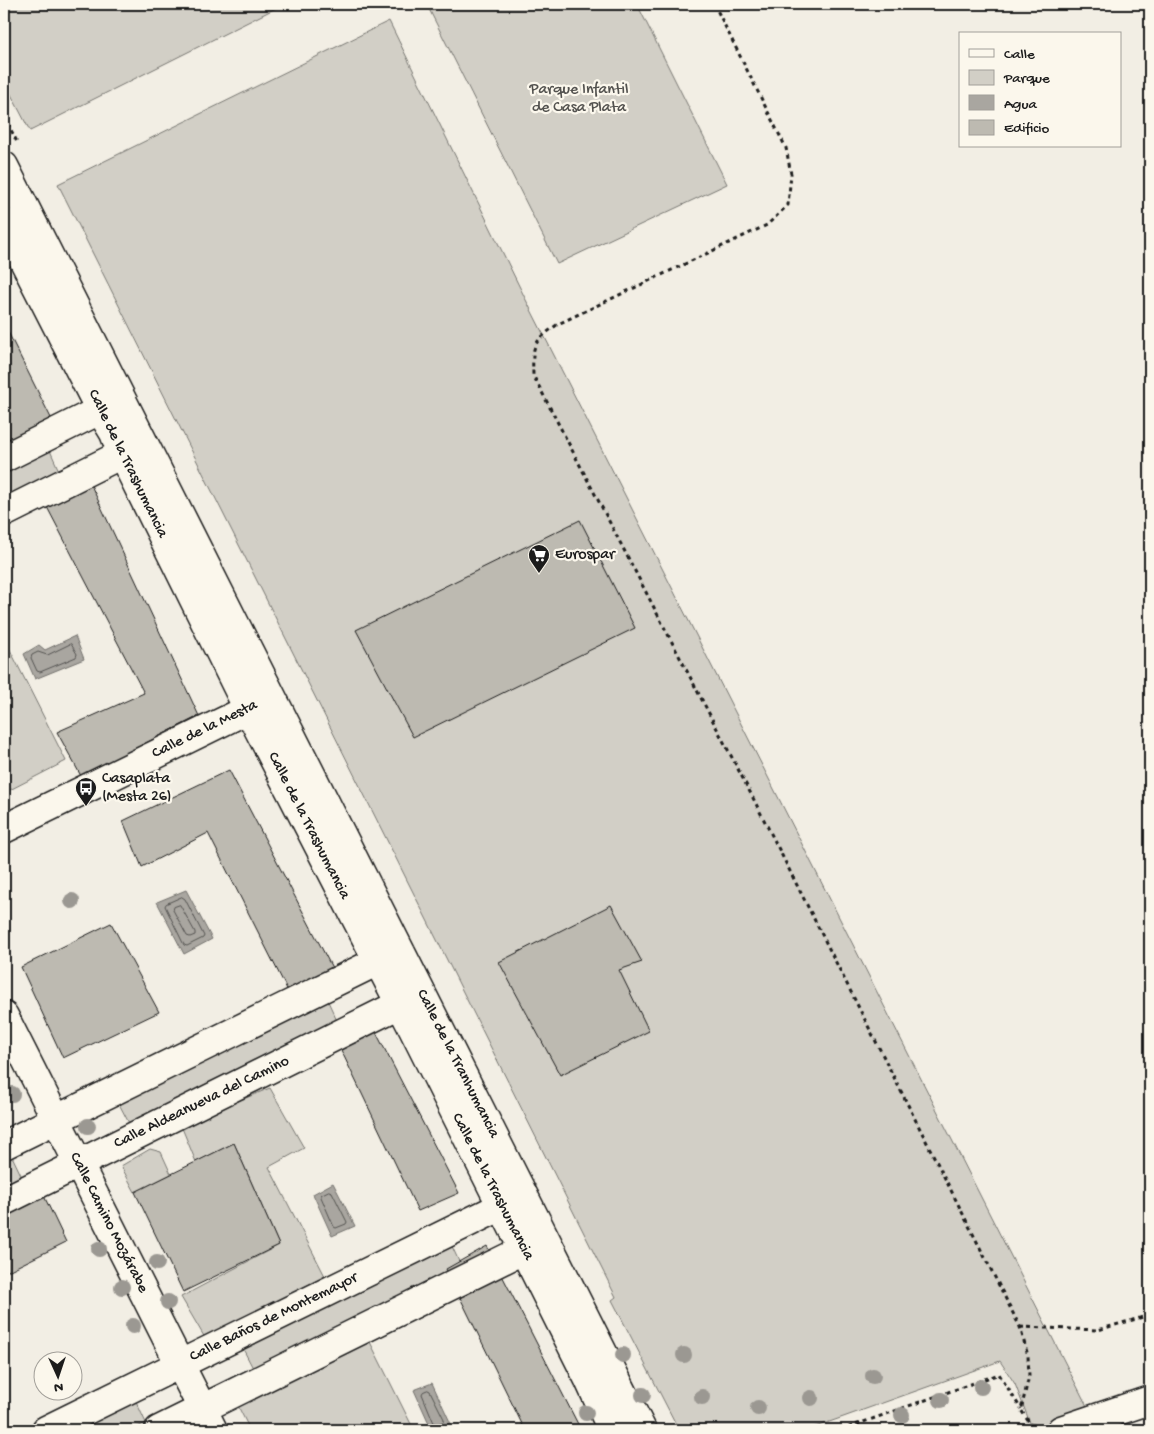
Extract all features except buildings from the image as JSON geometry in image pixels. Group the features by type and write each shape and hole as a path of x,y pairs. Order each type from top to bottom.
{"street":[{"name":"Calle de la Trashumancia","path":"4,166 259,703 378,961 524,1250 612,1430"},
{"name":"Calle de la Trashumancia","path":"4,222 100,410 114,433 122,454 259,703"},
{"path":"4,458 100,410"},
{"path":"4,512 122,454"},
{"name":"Calle de la Mesta","path":"4,829 259,703"},
{"name":"Calle de la Tranhumancia","path":"259,703 642,1430"},
{"path":"4,1145 378,961"},
{"name":"Calle Aldeanueva del Camino","path":"4,1201 400,1004"},
{"name":"Calle Camino Mozárabe","path":"4,1016 207,1420"},
{"name":"Calle Baños de Montemayor","path":"46,1430 502,1206"},
{"path":"159,1430 207,1420 524,1250"},
{"path":"1061,1430 1150,1400"}],"path":[{"path":"714,4 786,148 791,174 788,205 767,226 558,324 538,339 532,354 533,375 747,787 1020,1327 1028,1356 1029,1376 1021,1410"},
{"path":"1020,1327 1098,1330 1150,1315"},
{"path":"841,1430 999,1374 1034,1430"}],"green space":[{"path":"4,4 284,4 30,131 4,81"},
{"name":"Parque Infantil de Casa Plata","path":"637,4 727,184 557,264 427,5"},
{"path":"389,21 526,300 1089,1410 1041,1426 1030,1423 1015,1384 1000,1361 807,1430 679,1430 612,1300 616,1297 58,184"},
{"path":"48,446 60,473 4,500 4,468"},
{"path":"4,638 66,761 4,793"},
{"path":"326,997 338,1023 130,1125 117,1100"},
{"path":"270,1088 304,1148 269,1167 325,1276 205,1338 181,1297 279,1245 234,1143 196,1162 182,1128"},
{"path":"150,1149 161,1152 171,1174 135,1192 121,1166"},
{"path":"10,1152 22,1177 4,1187 4,1155"},
{"path":"450,1242 462,1268 254,1370 241,1345"},
{"path":"366,1334 414,1430 250,1430 234,1398"},
{"path":"134,1397 146,1423 131,1430 67,1430"}],"water":[{"path":"75,636 84,659 35,679 24,654 39,645 45,650"},
{"path":"186,890 212,939 184,954 157,902"},
{"path":"333,1183 355,1226 332,1236 313,1194"},
{"path":"432,1383 451,1424 435,1430 432,1430 414,1390"}],"place":[{"name":"Eurospar","path":"539,574"},
{"name":"Casaplata (Mesta 26)","path":"86,807"}]}
